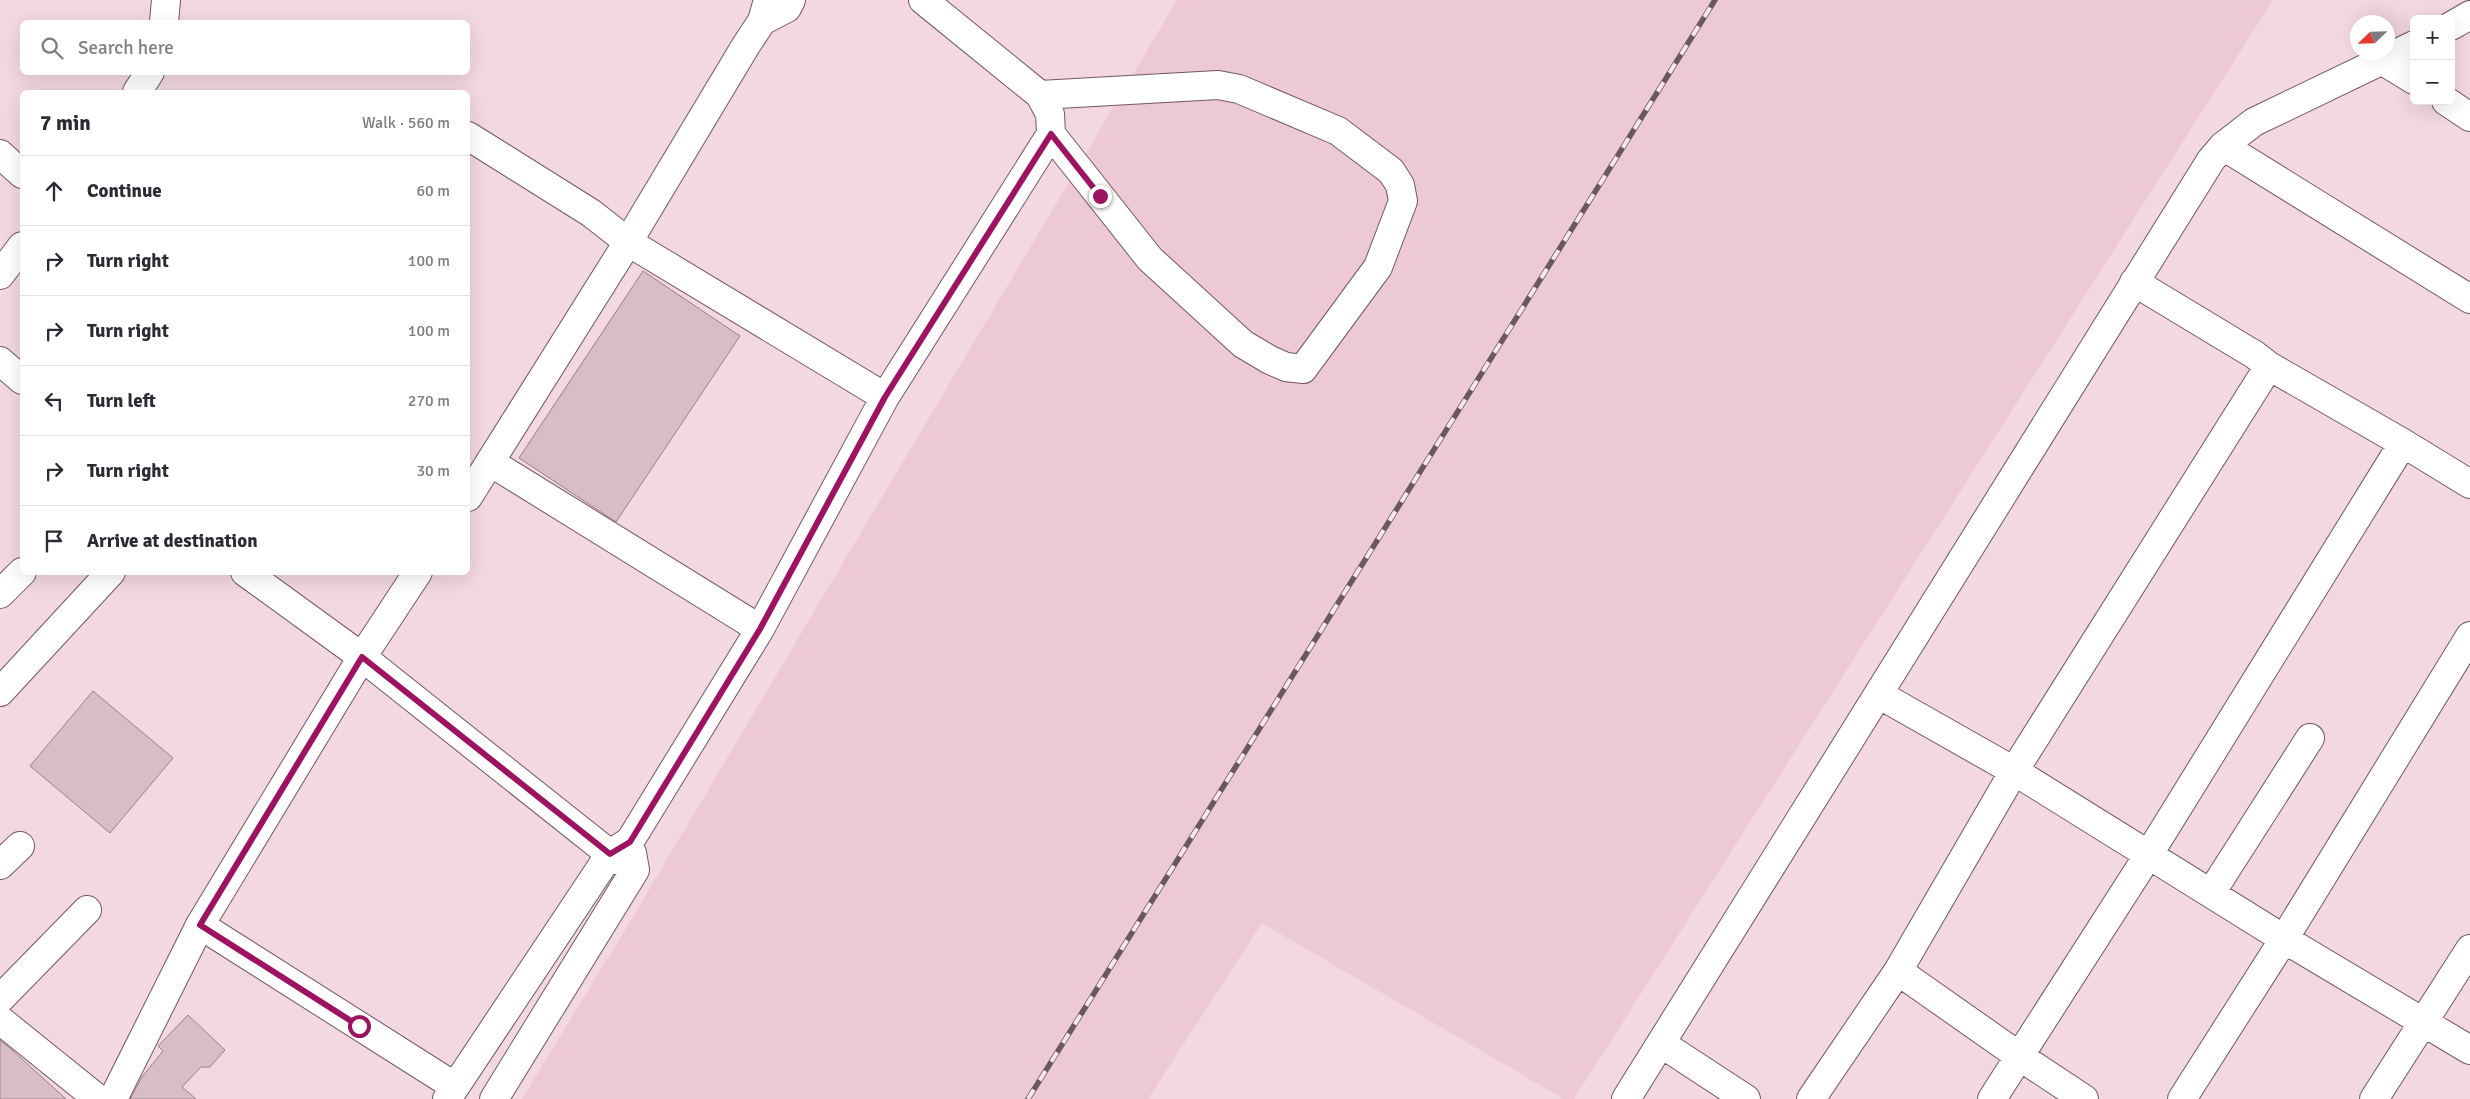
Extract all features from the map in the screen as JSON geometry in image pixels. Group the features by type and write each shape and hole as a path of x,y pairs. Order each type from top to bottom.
{"street":[{"path":"164,20 166,0"},
{"path":"470,493 628,242 765,11 787,8 791,0"},
{"path":"200,925 450,1092 620,848 760,629 885,397 1051,134 1050,114 1040,95 923,0"},
{"path":"2455,24 2470,15"},
{"path":"2395,54 2410,47"},
{"path":"1626,1099 1880,695 2198,179 2223,146 2254,122 2383,60 2410,77"},
{"path":"138,90 148,75"},
{"path":"1040,95 1208,85 1239,88 1338,131 1391,171 1400,185 1403,201 1378,267 1303,369 1286,366 1270,360 1243,344 1150,259 1051,134"},
{"path":"2452,105 2470,117"},
{"path":"470,137 591,213 628,242 885,397"},
{"path":"2223,146 2470,299"},
{"path":"0,154 20,172"},
{"path":"0,275 20,249"},
{"path":"2134,282 2255,355 2269,366 2470,484"},
{"path":"0,361 20,378"},
{"path":"1811,1099 1898,970 2014,771 2269,366"},
{"path":"1992,1099 2149,854 2403,443"},
{"path":"490,462 760,629"},
{"path":"0,594 20,574"},
{"path":"0,692 108,575"},
{"path":"248,575 620,848 635,870 494,1099"},
{"path":"113,1099 200,925 362,657 416,575"},
{"path":"2182,1099 2284,939 2470,636"},
{"path":"1880,695 2014,771 2284,939 2470,1050"},
{"path":"2211,893 2310,738"},
{"path":"0,865 20,846"},
{"path":"0,999 88,910"},
{"path":"2374,1099 2470,949"},
{"path":"1898,970 2019,1056 2084,1099"},
{"path":"0,1020 98,1099"},
{"path":"1662,1044 1746,1099"}],"shaded area":[{"path":"1177,0 2273,0 1574,1099 1564,1099 1262,923 1148,1099 522,1099 625,930"}],"building":[{"path":"643,271 740,336 616,522 519,458"},
{"path":"93,691 173,758 110,833 30,766"},
{"path":"188,1015 225,1050 210,1067 201,1067 182,1087 196,1099 130,1099 142,1077 163,1051 158,1046"},
{"path":"0,1040 12,1050 66,1099 0,1099"}],"railway":[{"path":"1028,1099 1715,0"}],"route":[{"path":"359,1026 200,925 362,657 610,854 630,842 760,629 885,397 1051,134 1100,196"}]}
